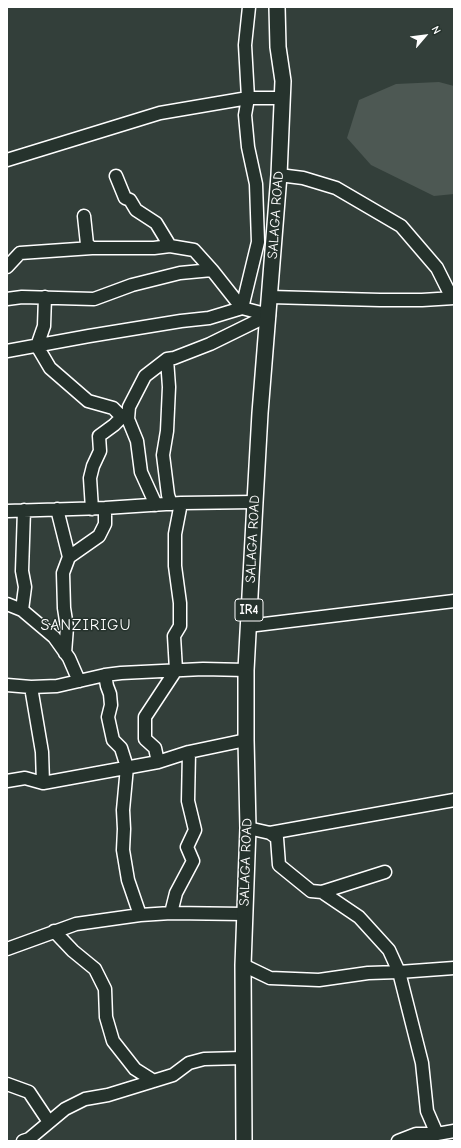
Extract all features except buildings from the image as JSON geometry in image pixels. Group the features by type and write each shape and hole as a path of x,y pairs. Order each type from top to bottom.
{"main road":[{"name":"SALAGA ROAD","path":"244,1141 243,966 248,828 246,670 254,502 269,315 283,98 283,81 278,47 277,7"}],"street":[{"path":"242,308 258,242 256,184 248,147 245,115 248,98 245,46 249,7"},
{"path":"7,160 160,113 248,98 283,98"},
{"path":"270,297 380,300 453,298 437,268 401,226 336,188 303,178 279,174"},
{"path":"116,176 125,198 130,200 136,210 156,223 170,246"},
{"path":"84,216 87,244 92,248"},
{"path":"7,267 20,253 92,248 154,248 170,246 194,250 242,308"},
{"path":"7,299 22,297 94,299 132,285 180,273 212,270"},
{"path":"45,298 44,326 37,346 50,368 88,401 112,408 125,418 137,441 141,472 156,506"},
{"path":"7,351 89,336 209,318 242,308 269,315"},
{"path":"92,508 90,478 93,466 100,451 98,436 125,418 145,376 167,359 174,358 210,344 269,315"},
{"path":"158,762 155,748 145,740 145,717 176,670 174,636 180,626 180,603 175,566 176,504 168,495 163,455 167,431 170,387 167,359"},
{"path":"7,511 254,502"},
{"path":"68,557 99,536 105,524 105,508"},
{"path":"57,509 68,557 63,573 64,608 67,627 65,653"},
{"path":"22,610 25,587 22,571 24,510"},
{"path":"248,626 454,601"},
{"path":"7,604 22,610 54,637 65,653 79,681"},
{"path":"7,686 57,686 105,675 176,670 246,670"},
{"path":"105,675 106,686 110,694 111,705 108,717 112,740 121,748 127,768 122,810 124,829 123,850 128,880 140,915"},
{"path":"31,687 42,752 43,783"},
{"path":"7,782 25,778 43,783 158,762 189,752 246,740"},
{"path":"171,913 176,893 193,861 188,847 195,830 188,801 189,752"},
{"path":"270,833 454,800"},
{"path":"248,828 270,833 277,838 280,865 311,892 322,892 385,872"},
{"path":"322,892 359,916 389,950 399,972 422,1063 427,1111 437,1134"},
{"path":"7,948 76,924 140,915 171,913 245,914"},
{"path":"54,931 73,951 95,969 105,989 106,1016 113,1041 135,1069 154,1081"},
{"path":"243,966 270,978 319,980 368,973 454,968"},
{"path":"23,1141 29,1139 65,1109 85,1100 108,1095 173,1075 189,1063 204,1059 243,1058"},
{"path":"7,1084 29,1092 49,1122"},
{"path":"398,1141 416,1134 437,1134 454,1131"}],"shaded area":[{"path":"439,82 454,86 454,194 434,196 371,165 347,138 359,100 396,84"}],"district":[{"name":"SANZIRIGU","path":"86,625"}]}
